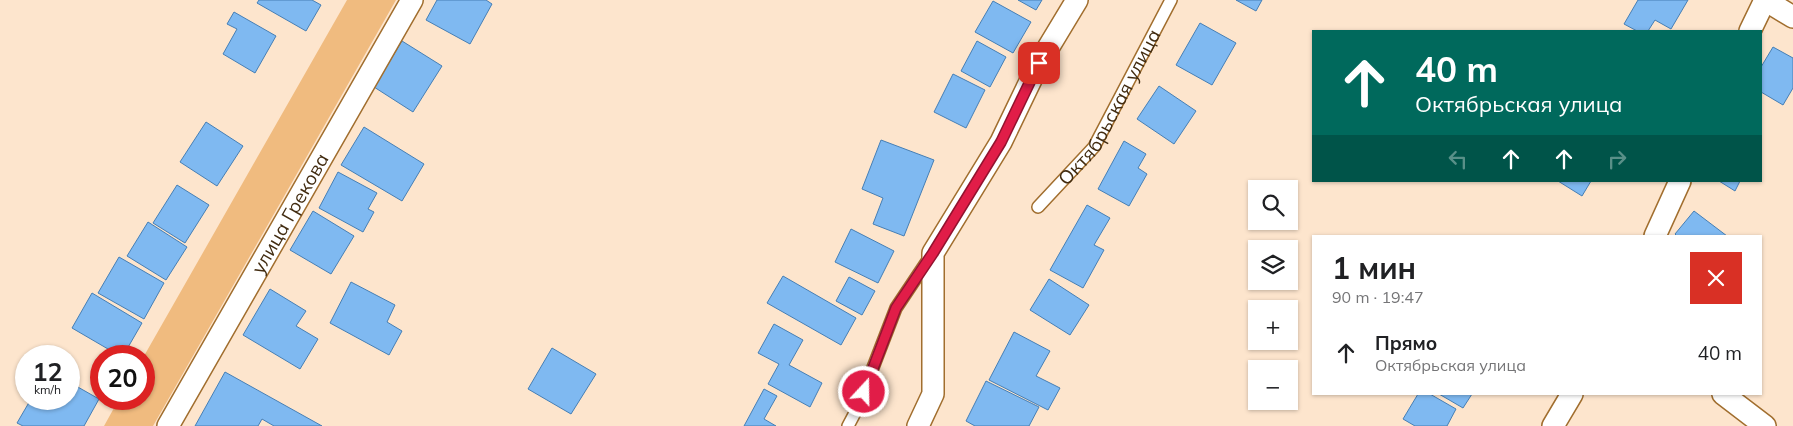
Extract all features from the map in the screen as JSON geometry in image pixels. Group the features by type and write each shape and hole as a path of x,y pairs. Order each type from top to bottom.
{"street":[{"name":"улица Грекова","path":"168,426 412,0"},
{"path":"918,426 933,394 933,253 1001,142 1039,63 1077,0"},
{"path":"1750,30 1765,0 1793,17"},
{"path":"1655,235 1680,182"},
{"path":"1553,426 1571,395"},
{"path":"1724,395 1765,426"}],"lane":[{"name":"Октябрьская улица","path":"1038,207 1094,147 1171,0"},
{"path":"848,426 857,409 896,308 933,253"}],"shaded area":[{"path":"347,0 396,0 153,426 104,426 113,410 155,410 155,345 150,345"}],"building":[{"path":"259,0 312,0 321,5 306,31 257,3"},
{"path":"437,0 486,0 492,4 470,44 426,20"},
{"path":"1018,0 1042,0 1036,10"},
{"path":"1236,0 1262,0 1256,11"},
{"path":"1638,0 1688,0 1671,29 1655,20 1649,30 1635,30 1624,24"},
{"path":"993,1 1031,22 1013,53 975,32"},
{"path":"234,12 276,36 255,73 223,54 237,29 227,24"},
{"path":"1200,23 1236,43 1212,85 1176,65"},
{"path":"402,41 442,66 413,112 374,87"},
{"path":"977,41 1006,57 990,87 961,71"},
{"path":"1773,47 1793,58 1793,88 1783,105 1762,93 1762,65"},
{"path":"953,74 985,90 966,128 934,112"},
{"path":"1159,86 1196,111 1174,144 1137,119"},
{"path":"206,122 243,146 217,186 180,162"},
{"path":"364,127 424,164 402,201 341,165"},
{"path":"881,140 934,160 904,236 873,224 883,198 862,189"},
{"path":"1124,141 1146,154 1138,168 1147,174 1129,206 1098,189"},
{"path":"338,172 377,193 368,209 374,212 363,232 319,208"},
{"path":"1560,182 1590,182 1582,196"},
{"path":"1721,182 1740,182 1735,191"},
{"path":"177,185 209,205 185,243 153,223"},
{"path":"1087,205 1110,218 1094,245 1104,250 1083,288 1050,270"},
{"path":"313,211 354,236 331,274 290,250"},
{"path":"1694,211 1726,235 1676,235"},
{"path":"148,222 187,247 166,280 127,256"},
{"path":"851,229 894,251 878,283 835,262"},
{"path":"119,257 164,283 144,319 98,293"},
{"path":"783,276 856,318 841,345 767,303"},
{"path":"849,277 875,291 862,315 836,301"},
{"path":"1049,279 1089,305 1070,335 1030,310"},
{"path":"351,282 395,305 387,322 402,331 389,355 330,323"},
{"path":"270,289 306,311 296,326 318,339 300,369 243,335"},
{"path":"92,293 142,323 129,345 101,345 72,328"},
{"path":"774,324 803,340 789,365 822,383 810,407 768,384 779,364 758,353"},
{"path":"1014,332 1050,351 1036,376 1060,388 1048,410 989,380"},
{"path":"552,348 596,374 571,414 528,389"},
{"path":"225,372 322,426 274,426 262,419 258,426 195,426"},
{"path":"986,381 1039,407 1029,426 975,426 966,421"},
{"path":"80,388 90,394 90,410 93,410 84,426 23,426 17,423 25,410 80,410"},
{"path":"764,389 777,396 764,419 776,426 744,426"},
{"path":"1417,395 1432,395 1456,409 1447,426 1415,426 1403,419"},
{"path":"1441,395 1471,395 1463,408"}],"route":[{"path":"864,392 896,308 933,253 1001,142 1039,63"}]}
